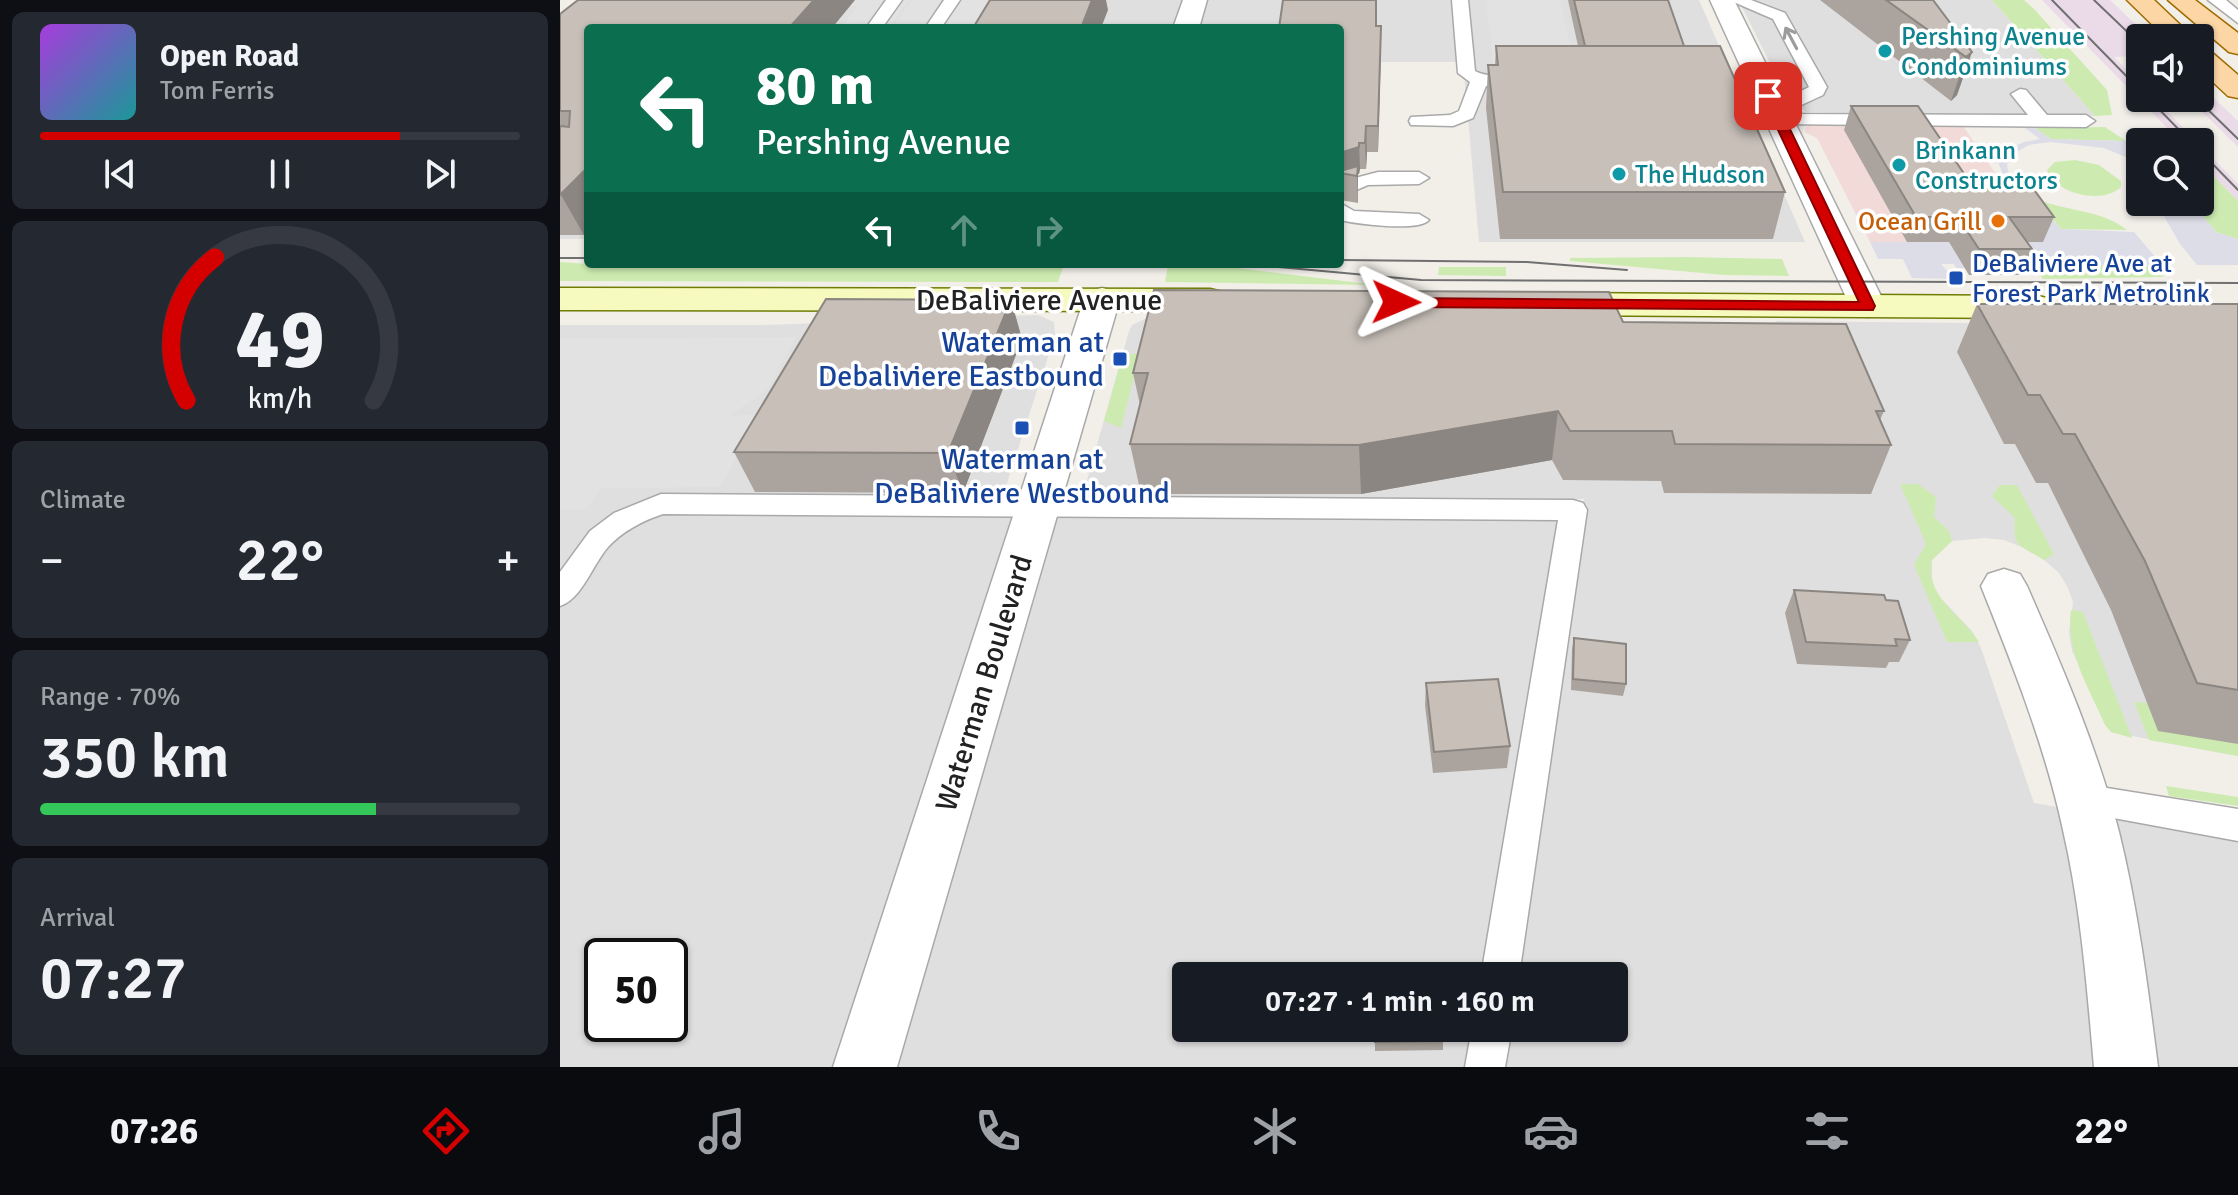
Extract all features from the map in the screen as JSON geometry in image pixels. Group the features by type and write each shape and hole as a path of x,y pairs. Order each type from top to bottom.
{"main road":[{"path":"2139,0 2166,24"},
{"path":"2180,0 2238,46"},
{"path":"2214,69 2238,90"},
{"name":"DeBaliviere Avenue","path":"560,299 1247,301"},
{"path":"1516,303 2072,307"}],"street":[{"path":"1187,24 1195,0"},
{"path":"1722,0 1868,306"},
{"name":"Waterman Boulevard","path":"865,1067 1102,299"},
{"path":"2004,586 2051,703 2082,799 2110,928 2126,1067"}],"lane":[{"path":"877,24 894,0"},
{"path":"936,24 952,0"},
{"path":"1460,0 1467,73 1479,80 1549,82"},
{"path":"1737,0 1779,16 1818,87 1817,91 1778,115"},
{"path":"2216,0 2238,18"},
{"path":"1418,112 1453,120 1467,114 1479,80"},
{"path":"1684,82 1761,81"},
{"path":"2020,94 2042,121"},
{"path":"1778,115 2086,121"},
{"path":"1344,188 1352,182 1369,178 1419,178"},
{"path":"1344,215 1419,220"},
{"path":"560,595 600,535 626,515 661,504 1573,510 1502,962"},
{"path":"2082,799 2238,825"},
{"path":"1485,1067 1489,1042"}],"shaded area":[{"path":"598,0 1699,0 1805,242 1479,242 1463,62 1344,62 1344,24 584,24 584,239 560,239 560,32"},
{"path":"637,0 909,0 892,24 844,24 858,6 630,6"},
{"path":"912,0 991,0 976,24 895,24"},
{"path":"1486,0 1560,0 1576,71 1494,71"},
{"path":"1745,0 1992,0 2095,116 1806,112 1787,97 1743,9"},
{"path":"2042,0 2110,0 2135,24 2126,24 2126,57 2114,57 2126,69 2126,86"},
{"path":"2214,98 2238,121 2238,147 2202,112 2214,112"},
{"path":"2152,112 2168,112 2183,128 2167,128"},
{"path":"1809,125 1963,126 2044,244 1870,242 1817,138 1806,133 1805,128"},
{"path":"2025,128 2035,128 2051,139 2126,141 2126,157 2104,148 2050,142 2029,145 2013,154 2007,164 2008,171 2061,229 2134,232 2163,266 2076,265 2013,260 2018,268 1956,268 1954,264 1941,264 1955,279 1912,278 1903,259 1878,259 1870,242 2042,242 2005,180 1998,162 2007,150 2040,139"},
{"path":"2214,159 2238,184 2238,201 2214,176"},
{"path":"2164,216 2203,216 2216,232 2238,239 2238,265 2197,265"},
{"path":"1038,315 1054,322 1055,335 996,517 1584,518 1584,499 1082,498 1129,331 1132,325 1147,318 1765,334 1777,321 1969,323 2238,756 2111,732 2072,651 2069,633 2073,602 2068,588 2059,573 2024,548 2004,540 1985,538 1952,541 1932,560 1932,584 1938,595 1972,631 1981,648 2034,803 2238,838 2238,1067 560,1067 560,325 765,325"},
{"path":"797,337 767,390 730,415 763,415 719,487 601,488 586,509 560,509 560,339"}],"green space":[{"path":"1992,0 2024,0 2034,9 2107,90 2112,115 2095,116"},
{"path":"2105,127 2126,141 2051,139 2035,128"},
{"path":"2075,160 2099,165 2121,181 2121,187 2113,192 2092,196 2069,191 2059,185 2047,170 2055,162"},
{"path":"2214,176 2238,201 2238,239 2216,232 2203,216 2214,216"},
{"path":"2036,199 2107,218 2127,230 2061,229"},
{"path":"1570,258 1782,259 1789,276 1724,275 1570,261"},
{"path":"2012,260 2076,265 2163,266 2167,271 2162,277 2043,279 2035,269 2018,268"},
{"path":"560,262 584,264 584,268 1063,268 1058,282 560,281"},
{"path":"1439,267 1506,267 1506,276 1438,275"},
{"path":"1167,268 1237,268 1376,285 1165,282"},
{"path":"1123,354 1140,354 1121,428 1104,421"},
{"path":"1900,484 1918,484 1936,497 1934,517 1949,531 1952,541 1932,560 1934,585 1979,642 1947,642 1914,565 1926,544"},
{"path":"2000,485 2017,485 2054,554 2044,560 2019,545 2015,535 2015,518 1992,496"},
{"path":"2071,610 2083,612 2132,738 2111,732 2105,725 2075,655"},
{"path":"2134,702 2148,703 2238,744 2238,756 2149,740"},
{"path":"2166,786 2238,797 2238,806 2169,796"}],"building":[{"path":"578,0 814,0 793,24 584,24 584,171 560,195 560,126 569,127 570,111 560,111 560,14"},
{"path":"990,0 1092,0 1083,24 975,24"},
{"path":"1283,0 1376,0 1376,26 1381,26 1378,126 1366,126 1365,143 1344,152 1344,24 1280,24"},
{"path":"1574,0 1668,0 1684,46 1585,46"},
{"path":"1886,0 1933,0 1972,52 1966,57"},
{"name":"The Hudson","path":"1496,46 1720,46 1785,192 1503,192 1488,65 1498,65"},
{"path":"1851,106 1918,106 1965,175 2024,176 2054,217 2009,217 2032,249 1979,249 1958,217 1916,217"},
{"path":"1358,166 1357,176 1344,174 1344,170"},
{"path":"1154,290 1609,292 1623,322 1846,324 1884,411 1876,411 1891,445 1675,444 1672,431 1570,431 1558,411 1359,445 1130,444 1148,373 1133,373"},
{"path":"826,299 1011,300 948,453 734,452"},
{"path":"1977,304 2238,304 2238,690 2197,683 2145,561 2075,434 2063,434 2040,395 2028,395"},
{"path":"1794,590 1884,595 1886,600 1898,601 1910,640 1895,639 1897,646 1806,642"},
{"path":"1574,638 1626,644 1626,684 1573,679"},
{"path":"1498,679 1510,746 1434,752 1426,683"}],"tram line":[{"path":"2052,0 2126,76"},
{"path":"2094,0 2126,31"},
{"path":"2162,112 2177,128"},
{"path":"2210,112 2238,139"},
{"path":"2214,165 2238,190"},
{"path":"560,258 584,258"},
{"path":"1344,260 1527,262 1627,270"},
{"path":"1289,268 1421,280 2238,283"}],"place":[{"name":"Pershing Avenue Condominiums","path":"1885,51"},
{"name":"Brinkann Constructors","path":"1899,165"},
{"name":"The Hudson","path":"1619,174"},
{"name":"Ocean Grill","path":"1998,221"},
{"name":"DeBaliviere Ave at Forest Park Metrolink","path":"1956,278"},
{"name":"Waterman at Debaliviere Eastbound","path":"1120,359"},
{"name":"Waterman at DeBaliviere Westbound","path":"1022,428"}],"route":[{"path":"1396,302 1868,306 1768,96"}]}
